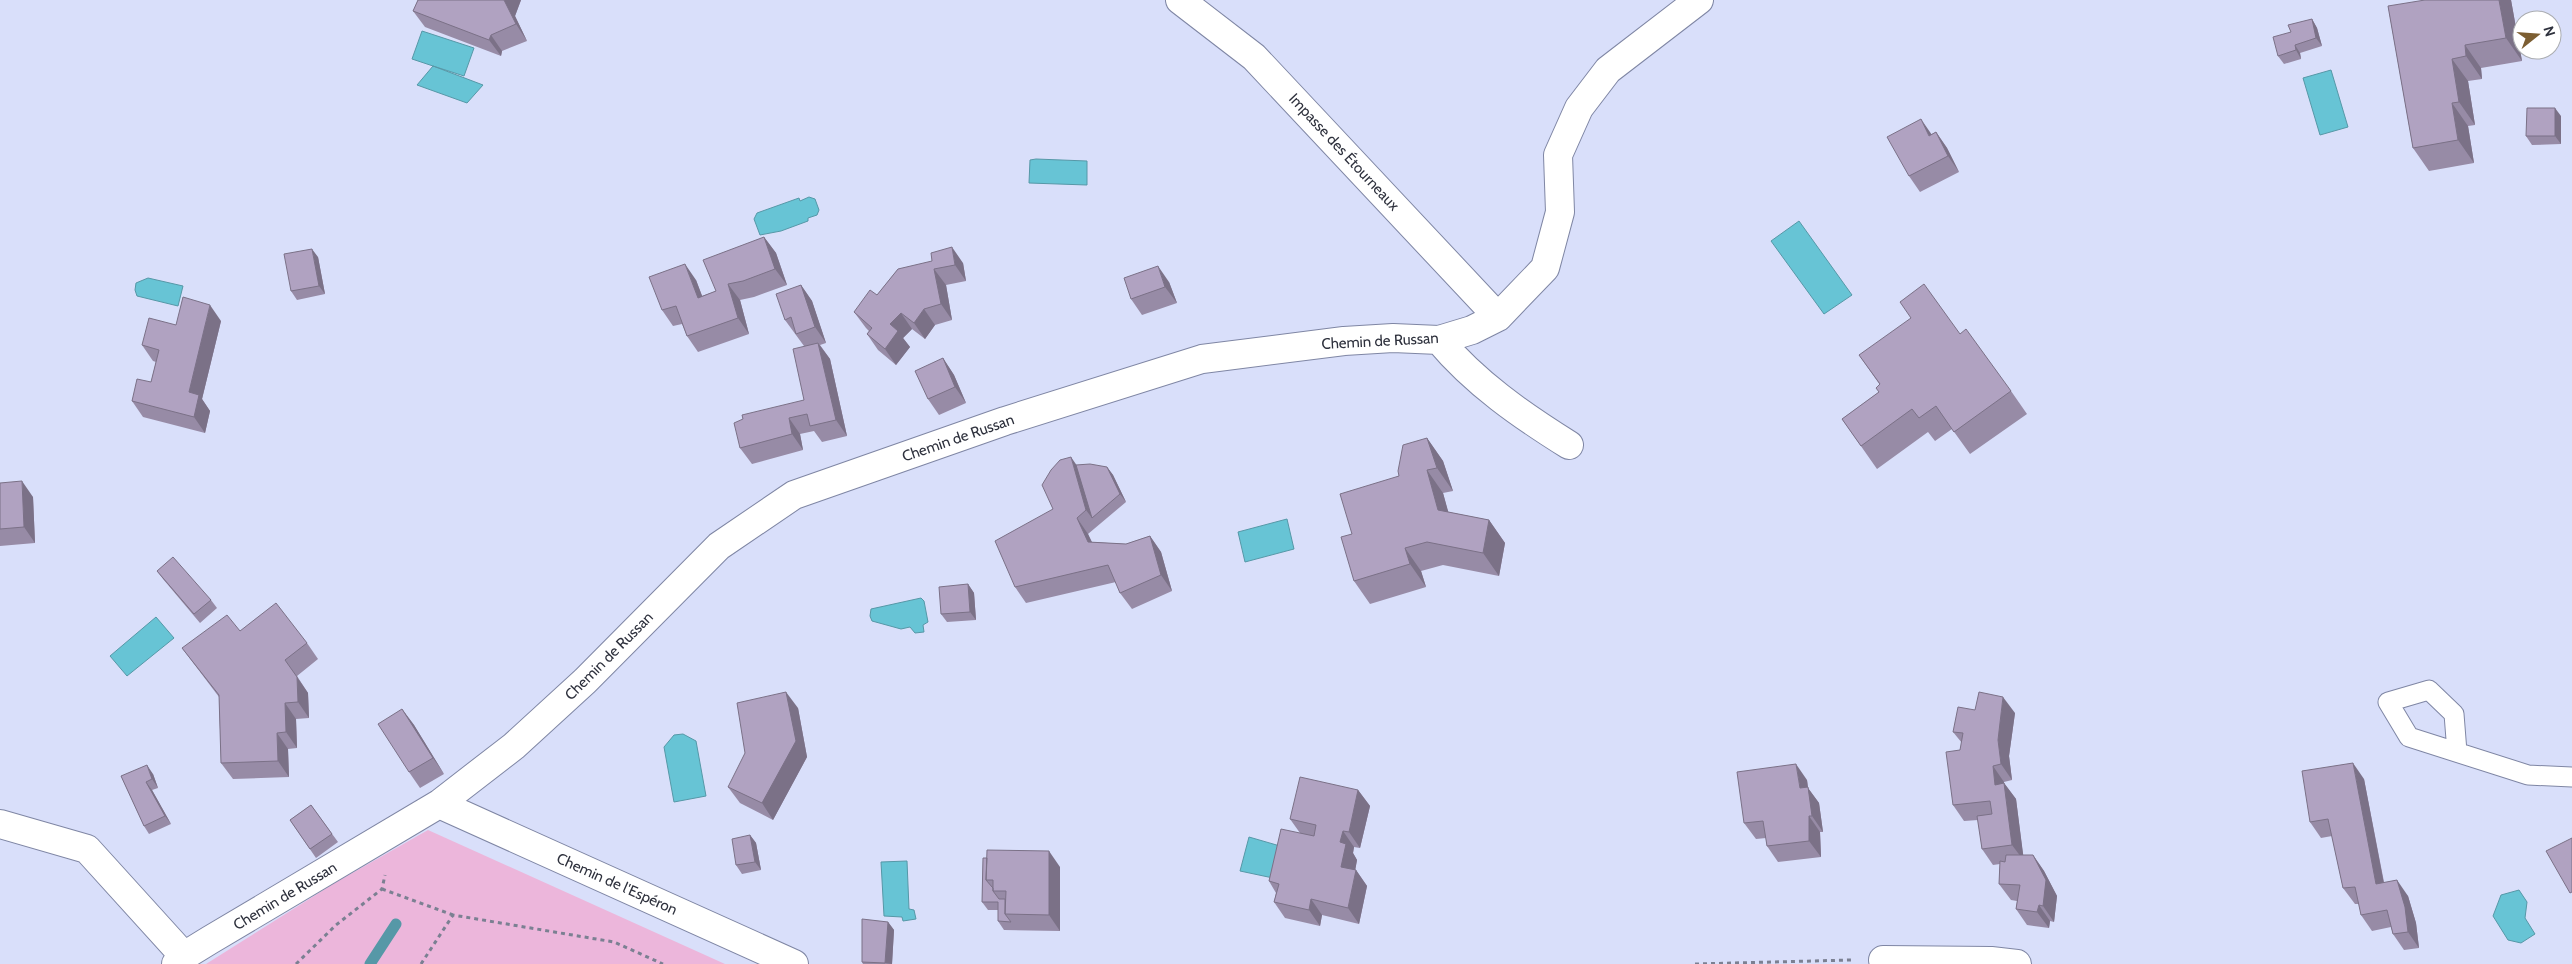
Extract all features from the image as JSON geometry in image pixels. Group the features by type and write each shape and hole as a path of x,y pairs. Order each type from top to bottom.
{"street":[{"name":"Impasse des Étourneaux","path":"1180,0 1254,56 1498,316"},
{"name":"Chemin de Russan","path":"180,960 438,804 514,746 585,681 719,546 794,495 1005,421 1202,359 1344,341 1393,338 1438,340 1472,330 1498,316 1545,268 1560,212 1558,155 1579,108 1608,70 1699,0"},
{"path":"1438,340 1462,367 1535,424 1569,445"},
{"name":"Chemin de l'Espéron","path":"438,804 794,964"},
{"path":"0,824 87,849 180,960"},
{"path":"1883,960 1990,961 2017,964"}],"lane":[{"path":"2457,752 2528,776 2572,777"}],"path":[{"path":"296,964 336,925 382,889 395,830"},
{"path":"382,889 453,915 614,942 663,964"},
{"path":"421,964 453,915"},
{"path":"1695,964 1883,960"}],"shaded area":[{"path":"428,830 725,964 206,964 333,884"}],"water":[{"path":"422,31 474,48 464,76 412,59"},
{"path":"433,66 483,85 467,103 417,85"},
{"path":"2331,70 2348,127 2320,135 2303,78"},
{"path":"1030,160 1087,161 1087,185 1029,183"},
{"path":"809,197 815,199 819,210 817,215 808,218 808,221 781,231 760,235 754,219 757,213 799,198 800,201"},
{"path":"1799,221 1852,295 1824,314 1771,241"},
{"path":"148,278 183,286 178,306 137,296 135,290 136,283"},
{"path":"1287,519 1294,549 1245,562 1238,532"},
{"path":"921,598 924,601 928,622 923,625 924,632 915,633 910,627 901,629 872,621 870,616 871,609"},
{"path":"156,617 174,638 127,676 110,656"},
{"path":"683,734 696,741 706,796 674,802 664,747 674,735"},
{"path":"1249,837 1280,846 1273,878 1240,871"},
{"path":"907,861 909,909 914,910 916,919 903,921 902,917 884,916 881,862"},
{"path":"2519,890 2527,902 2525,918 2535,934 2521,943 2508,940 2493,916 2501,895"}],"building":[{"path":"418,0 504,0 516,24 491,35 489,40 413,11"},
{"path":"2425,0 2499,0 2506,38 2465,45 2466,56 2452,59 2459,102 2452,103 2458,140 2413,148 2388,6"},
{"path":"2312,19 2316,38 2295,45 2296,50 2278,56 2273,37 2291,32 2288,25"},
{"path":"2527,108 2555,108 2555,136 2526,136"},
{"path":"1921,119 1929,136 1936,132 1948,156 1909,176 1887,137"},
{"path":"764,237 775,269 743,281 728,284 738,318 687,336 676,306 662,310 649,277 685,264 698,298 716,291 703,260"},
{"path":"952,247 955,265 934,269 941,304 924,309 914,323 901,313 890,324 898,331 885,349 867,334 872,328 854,312 870,290 877,295 898,269 932,261 931,253"},
{"path":"312,249 319,286 291,291 284,254"},
{"path":"1158,266 1165,287 1131,299 1124,278"},
{"path":"1924,284 1960,334 1966,329 2011,391 1954,432 1936,406 1919,418 1912,409 1861,446 1842,419 1879,392 1876,388 1880,384 1859,355 1911,318 1900,302"},
{"path":"801,285 815,327 796,334 791,317 785,320 776,294"},
{"path":"183,297 210,305 189,392 199,395 194,417 132,401 137,379 151,382 159,350 142,345 149,318 176,325"},
{"path":"818,343 836,420 810,426 807,414 789,418 792,434 740,448 734,423 743,419 742,415 804,400 793,349"},
{"path":"943,358 955,387 928,399 915,371"},
{"path":"1427,438 1437,468 1427,470 1438,510 1489,520 1483,553 1427,542 1405,548 1410,564 1354,581 1341,537 1352,534 1340,494 1399,476 1398,471 1403,445"},
{"path":"1071,457 1086,510 1077,518 1088,542 1126,544 1150,536 1161,575 1120,593 1108,565 1015,587 995,541 1053,509 1042,485 1060,460"},
{"path":"1090,464 1107,467 1120,494 1092,518 1076,465"},
{"path":"22,481 24,527 0,529 0,483"},
{"path":"173,557 211,600 194,614 157,571"},
{"path":"968,584 970,612 941,614 939,587"},
{"path":"276,603 307,643 285,660 297,677 298,702 285,703 286,732 277,733 278,761 221,763 219,695 182,648 227,615 240,631"},
{"path":"786,692 796,741 762,803 728,787 745,753 737,703"},
{"path":"1979,692 2003,697 1998,740 2001,764 1993,766 1995,785 2004,783 2012,845 1982,849 1977,816 1992,814 1990,801 1953,805 1946,752 1960,750 1963,733 1953,732 1958,707 1975,710"},
{"path":"402,709 433,758 409,772 378,724"},
{"path":"2353,763 2376,884 2397,880 2405,907 2408,932 2393,934 2387,910 2361,915 2355,887 2343,888 2328,819 2310,822 2302,771"},
{"path":"1796,764 1800,788 1808,787 1812,816 1809,816 1809,841 1767,846 1763,821 1744,823 1737,772"},
{"path":"147,765 152,779 146,782 165,816 144,826 121,776"},
{"path":"1300,777 1358,790 1349,832 1343,831 1340,842 1346,844 1341,867 1356,870 1348,908 1311,899 1309,910 1274,902 1279,884 1269,881 1281,829 1314,836 1316,825 1290,819"},
{"path":"311,805 332,834 310,849 290,820"},
{"path":"750,835 755,862 736,865 732,839"},
{"path":"2572,838 2572,892 2570,893 2546,851"},
{"path":"987,850 1049,851 1049,915 1005,914 1006,891 993,891 993,880 986,880"},
{"path":"2006,855 2033,855 2046,880 2043,906 2039,905 2037,912 2016,909 2020,885 1999,884 2000,861 2005,862"},
{"path":"983,858 987,858 986,880 999,899 1005,899 1005,914 1011,922 998,921 998,902 982,902"},
{"path":"862,919 888,922 885,963 862,962"}],"waterway":[{"path":"370,964 396,924"}]}
